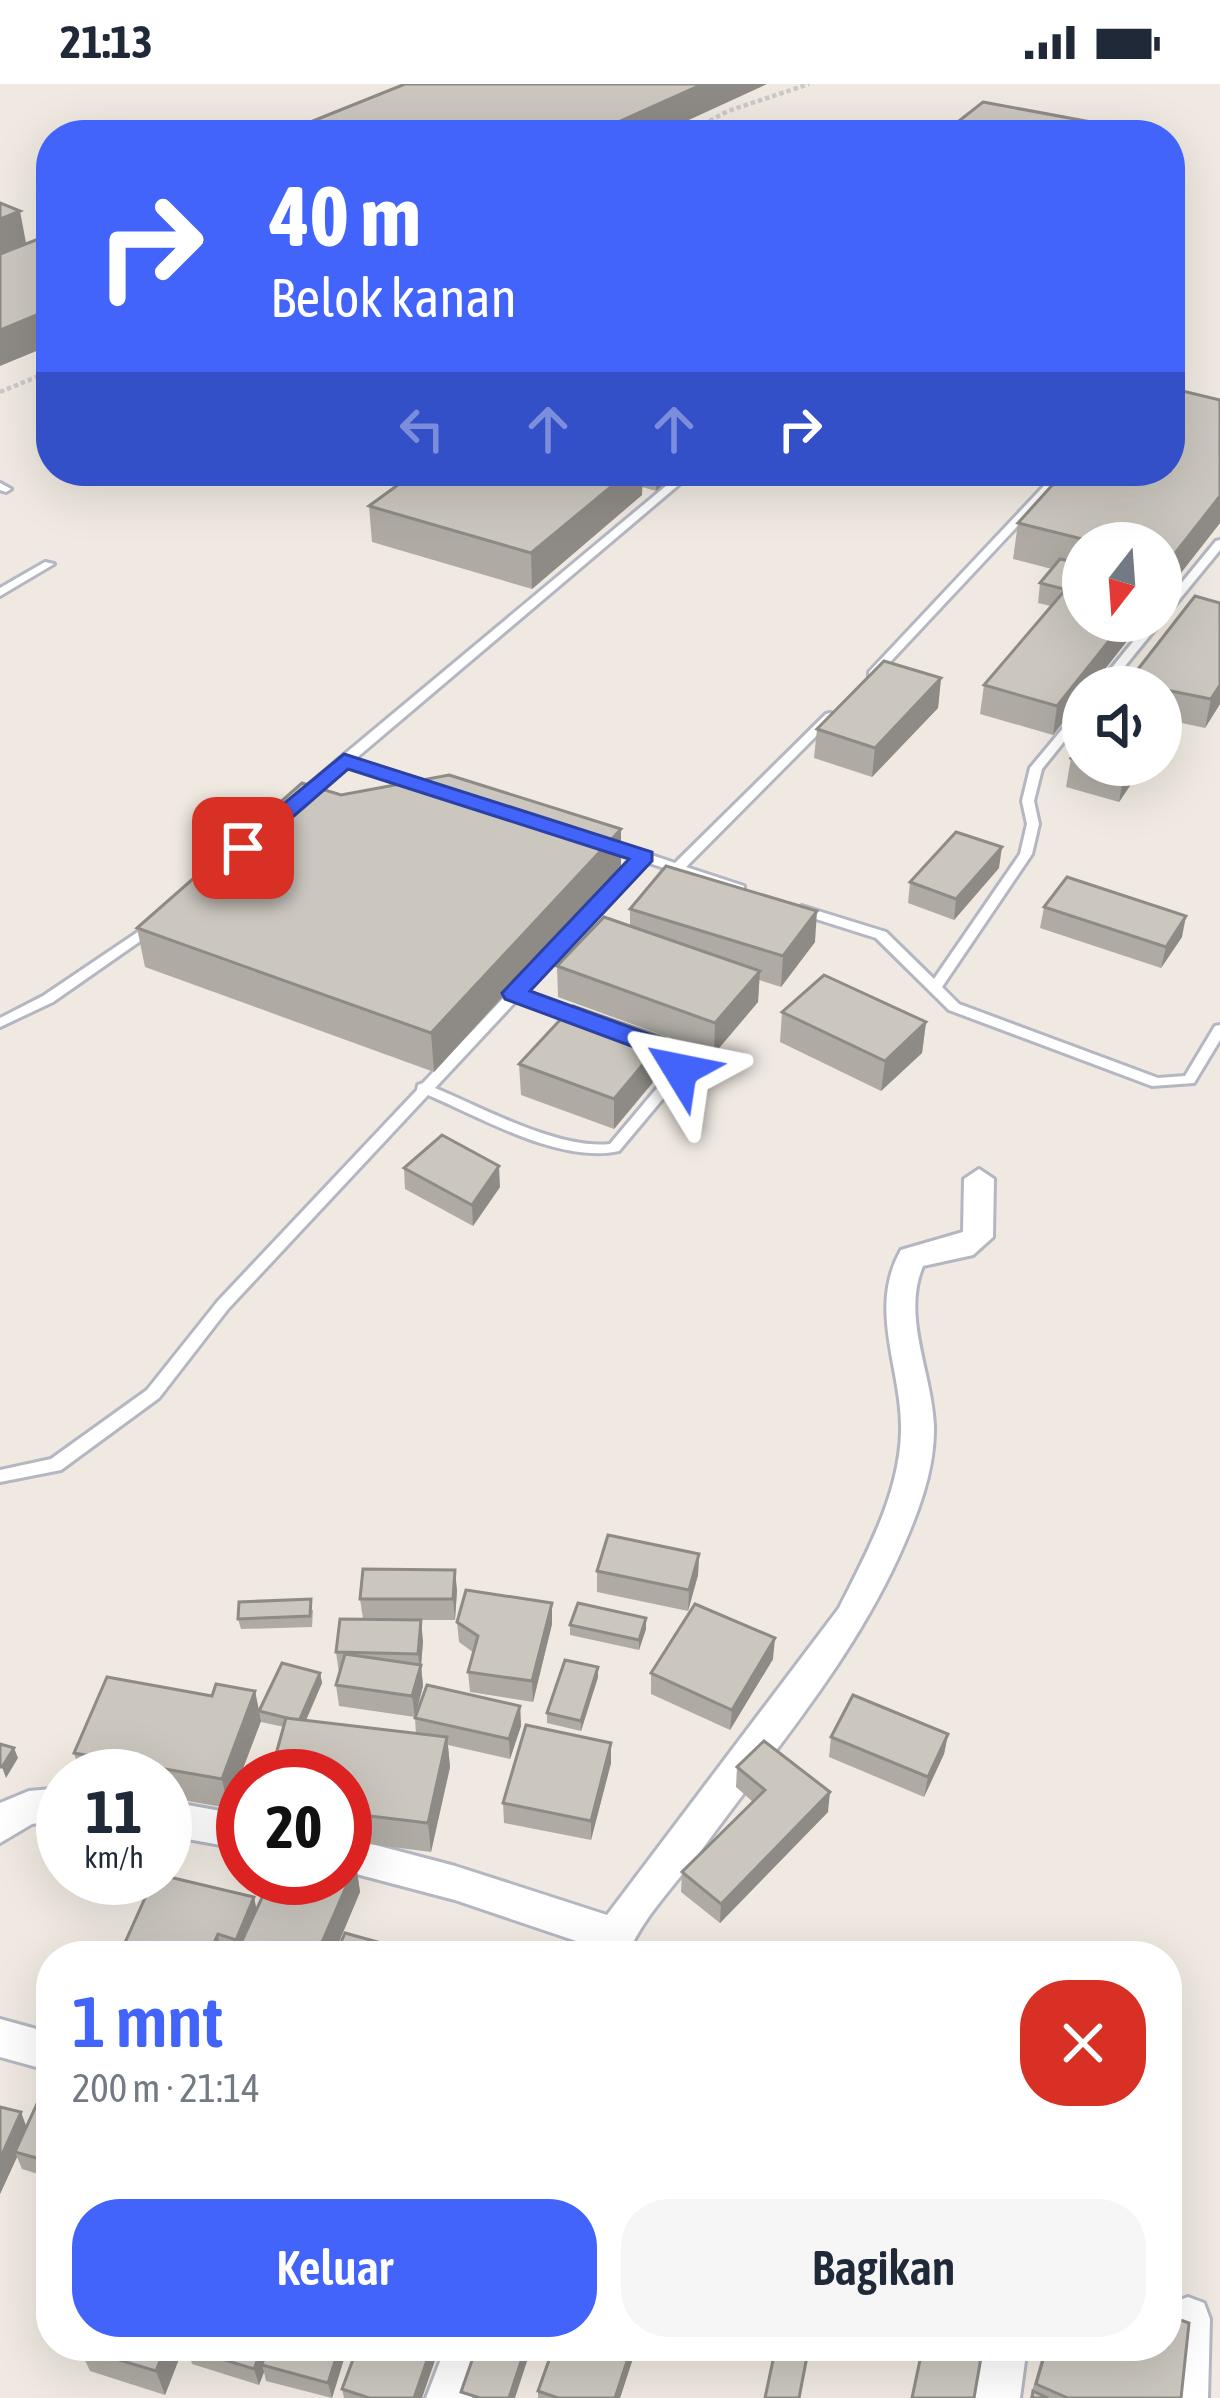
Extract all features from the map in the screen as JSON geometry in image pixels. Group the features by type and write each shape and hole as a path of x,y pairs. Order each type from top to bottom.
{"street":[{"path":"615,1941 851,1618 879,1564 917,1449 917,1408 900,1280 912,1258 962,1247 978,1237 979,1179"},
{"path":"0,1826 11,1814 36,1804"},
{"path":"372,1861 455,1883 599,1941"},
{"path":"0,2038 36,2048"},
{"path":"1184,2398 1188,2319"},
{"path":"448,2398 462,2361"},
{"path":"997,2398 1003,2361"}],"lane":[{"path":"293,805 672,486"},
{"path":"869,678 1050,486"},
{"path":"1182,590 1220,543"},
{"path":"0,592 49,564"},
{"path":"1119,666 1139,642"},
{"path":"677,868 837,710"},
{"path":"934,989 1026,854 1034,824 1028,801 1036,768 1062,736"},
{"path":"344,761 449,793"},
{"path":"578,834 748,892"},
{"path":"0,1476 55,1465 153,1394 223,1306 644,856"},
{"path":"790,906 880,935 954,1007 1156,1083 1189,1080 1218,1038"},
{"path":"0,1023 49,999 158,921"},
{"path":"514,993 603,1026"},
{"path":"424,1088 567,1146 604,1152 614,1148 680,1070 680,1058 670,1051 626,1035"}],"path":[{"path":"711,120 809,84"},
{"path":"0,392 36,377"}],"building":[{"path":"405,84 703,84 623,120 315,120"},
{"path":"983,102 1080,120 960,120"},
{"path":"0,203 20,211 0,219"},
{"path":"36,240 36,315 0,330 0,254"},
{"path":"1185,392 1220,400 1220,496 1182,544 1182,522 1062,522 1062,534 1018,523 1051,486 1185,486"},
{"path":"396,486 612,486 531,553 369,506"},
{"path":"1060,559 1062,559 1062,589 1040,583"},
{"path":"1062,594 1062,642 1108,642 1089,666 1062,666 1062,700 1057,706 984,685"},
{"path":"1195,596 1220,603 1220,685 1211,699 1182,693 1182,666 1140,666 1159,642 1182,642 1182,613"},
{"path":"884,661 941,678 875,748 817,729"},
{"path":"449,775 621,829 431,1033 137,928 302,783 341,795"},
{"path":"956,832 1002,847 956,899 910,882"},
{"path":"666,866 817,911 783,956 630,909"},
{"path":"1067,877 1186,916 1166,947 1044,907"},
{"path":"604,917 760,971 715,1023 557,966"},
{"path":"824,975 926,1022 885,1061 782,1012"},
{"path":"573,1006 665,1038 614,1099 519,1064"},
{"path":"442,1135 499,1166 472,1205 404,1168"},
{"path":"608,1535 699,1554 689,1590 597,1571"},
{"path":"363,1569 455,1570 453,1599 360,1599"},
{"path":"466,1590 552,1603 532,1681 468,1672 478,1636 457,1622"},
{"path":"311,1599 310,1616 238,1619 239,1602"},
{"path":"578,1603 646,1618 639,1640 570,1625"},
{"path":"695,1604 775,1638 732,1710 651,1673"},
{"path":"340,1619 421,1620 418,1654 336,1652"},
{"path":"345,1654 421,1665 412,1696 336,1685"},
{"path":"565,1660 598,1667 581,1721 547,1713"},
{"path":"282,1663 320,1673 299,1721 259,1711"},
{"path":"107,1677 212,1696 216,1684 255,1691 233,1749 216,1749 216,1778 192,1774 192,1749 76,1749"},
{"path":"427,1685 520,1706 509,1739 415,1718"},
{"path":"853,1695 948,1734 928,1777 831,1737"},
{"path":"286,1718 447,1737 428,1823 372,1816 372,1749 277,1749"},
{"path":"526,1725 611,1743 591,1821 503,1803"},
{"path":"764,1741 830,1792 721,1904 682,1872 765,1790 737,1767"},
{"path":"0,1744 14,1748 2,1767 0,1767"},
{"path":"192,1882 216,1888 216,1905 251,1905 236,1940 218,1934 215,1941 126,1941 142,1905 192,1905"},
{"path":"259,1905 338,1905 323,1941 242,1941"},
{"path":"345,1933 374,1941 342,1941"},
{"path":"36,2106 36,2158 15,2152"},
{"path":"0,2107 21,2112 0,2159"},
{"path":"1182,2320 1189,2323 1181,2398 1068,2398 1036,2384 1043,2361 1182,2361"},
{"path":"123,2361 160,2361 156,2371"},
{"path":"228,2361 257,2361 254,2369"},
{"path":"263,2361 335,2361 328,2383 262,2365"},
{"path":"352,2361 427,2361 414,2398 369,2398 342,2389"},
{"path":"472,2361 521,2361 509,2398 461,2392"},
{"path":"549,2361 627,2361 615,2398 558,2398 538,2391"},
{"path":"773,2361 806,2361 799,2398 765,2398"},
{"path":"920,2361 980,2361 974,2398 912,2398"}],"route":[{"path":"243,848 344,761 644,856 514,993 670,1051 680,1058 680,1070"}]}
